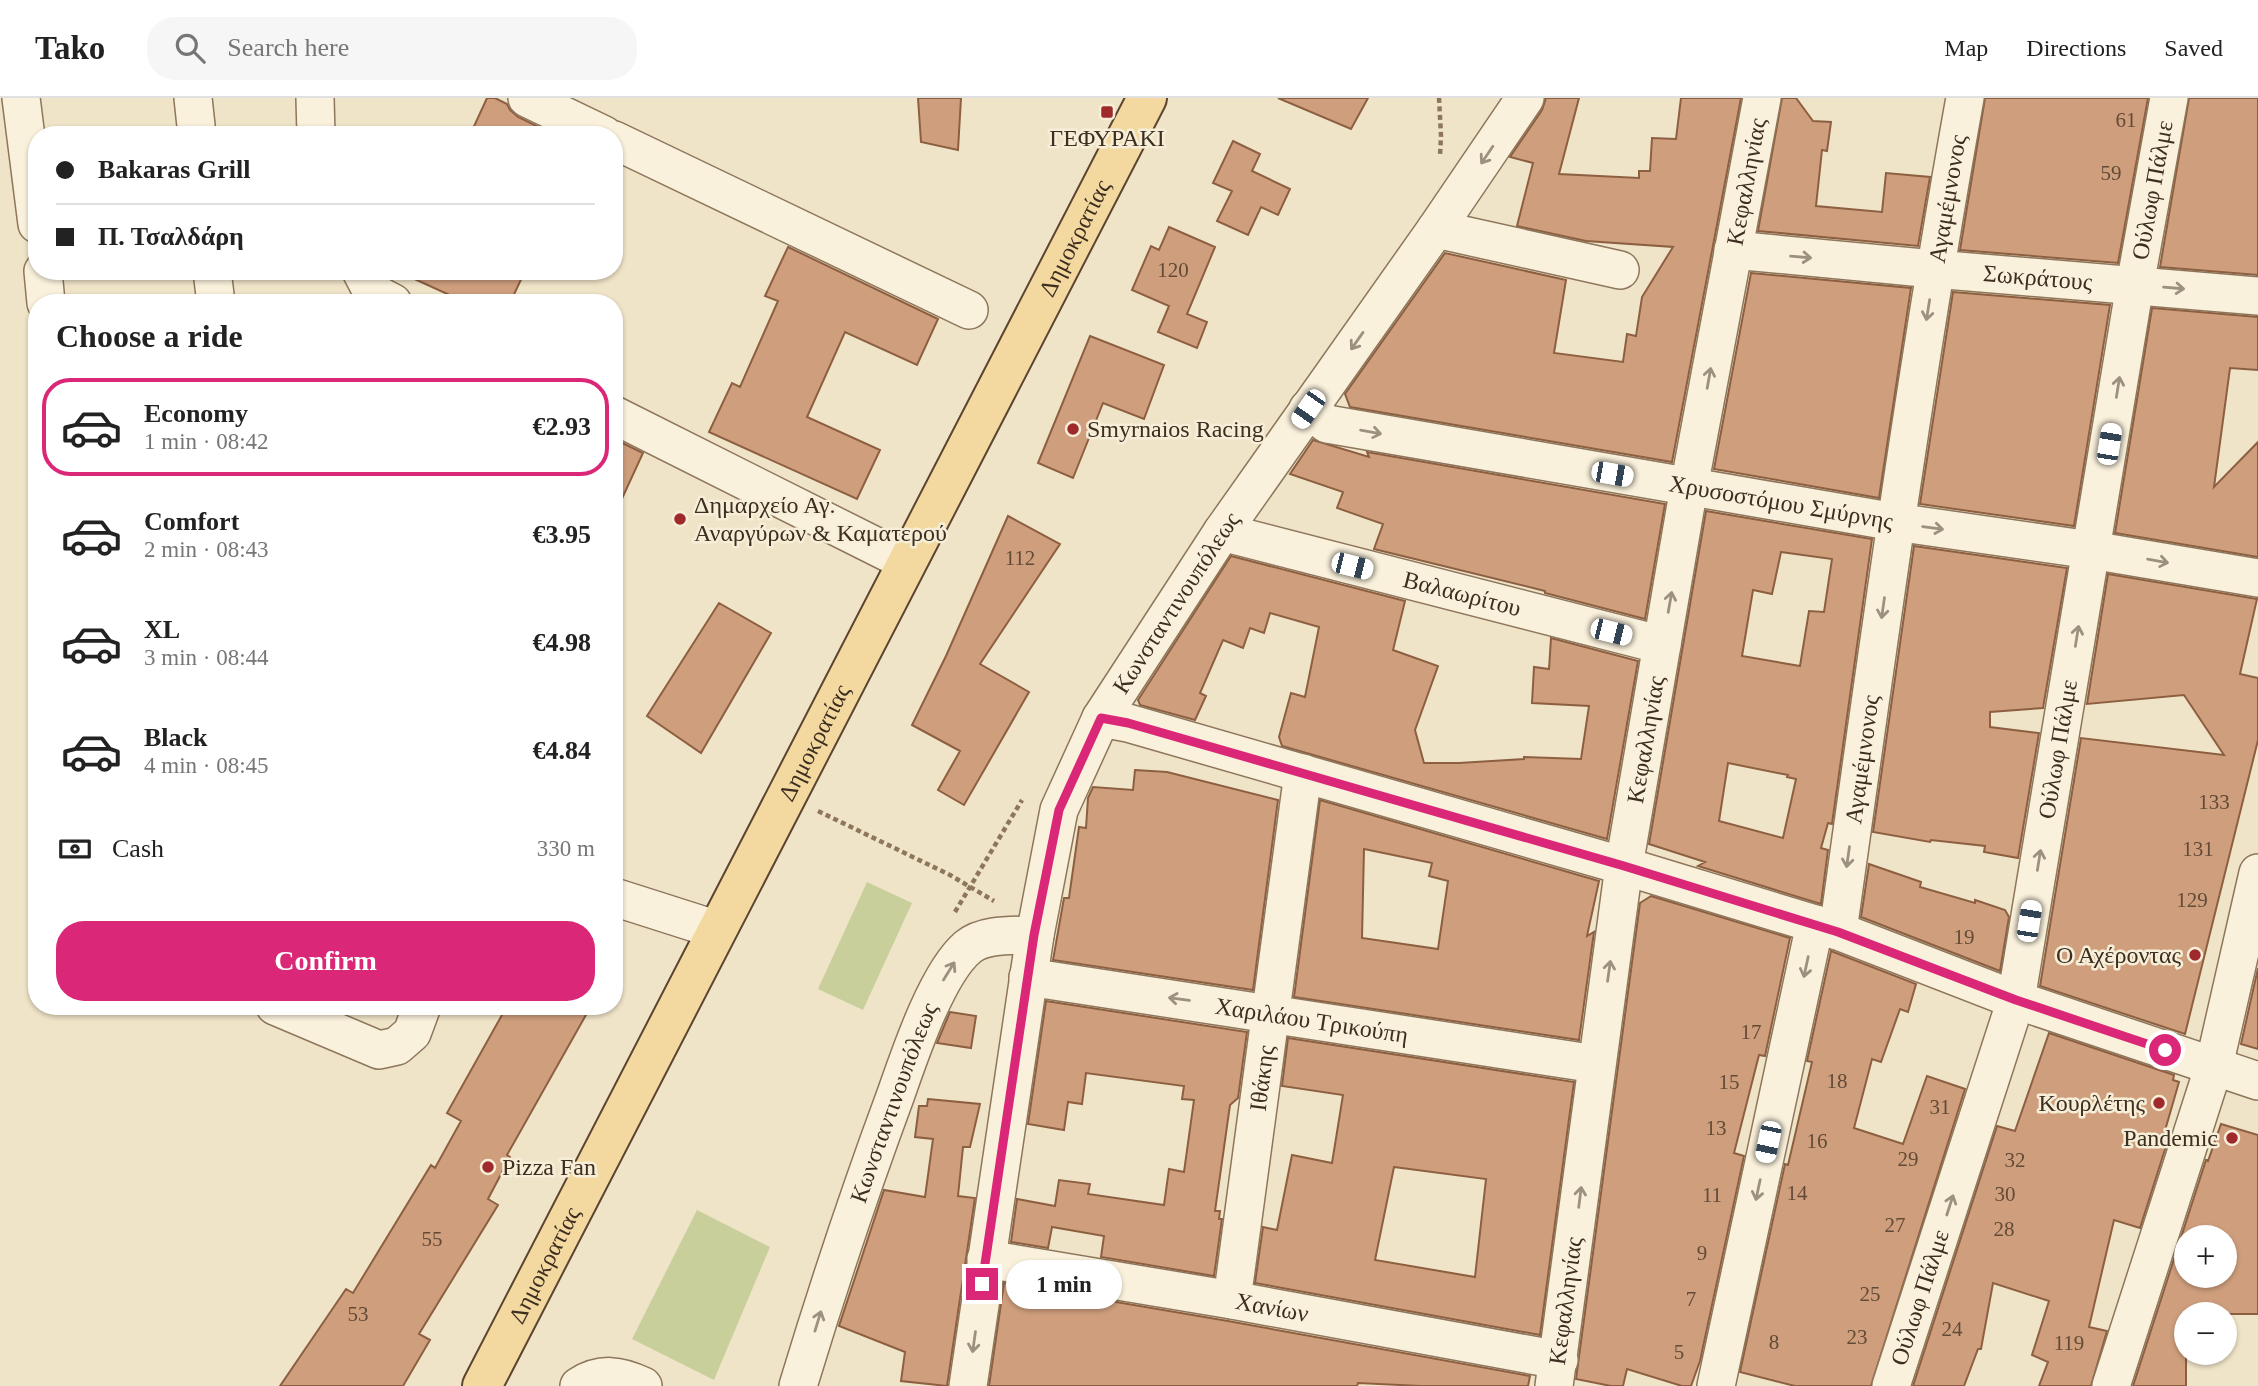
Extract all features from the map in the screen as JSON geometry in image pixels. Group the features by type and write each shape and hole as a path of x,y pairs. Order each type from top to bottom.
{"main road":[{"name":"Δημοκρατίας","path":"482,1386 1147,98"}],"street":[{"path":"21,98 28,153"},
{"path":"192,98 196,126"},
{"path":"315,98 316,126"},
{"path":"527,98 585,126"},
{"name":"Κωνσταντινουπόλεως","path":"798,1386 852,1211 912,1048 948,969 966,948 977,941 1020,936 1059,810 1101,718 1222,532 1525,98"},
{"name":"Κεφαλληνίας","path":"1557,1373 1624,866 1689,488 1762,98"},
{"name":"Αγαμέμνονος","path":"1838,932 1895,522 1934,270 1965,98"},
{"name":"Ούλωφ Πάλμε","path":"1891,1386 2016,1000 2135,285 2169,98"},
{"path":"623,144 969,310"},
{"path":"1436,229 1620,270"},
{"name":"Σωκράτους","path":"1733,250 1934,270 2258,296"},
{"path":"366,280 376,294"},
{"name":"Χρυσοστόμου Σμύρνης","path":"1308,409 1327,424 1689,488 2258,578"},
{"path":"623,420 907,562"},
{"name":"Βαλαωρίτου","path":"1222,532 1662,645"},
{"path":"1101,718 1128,723 1304,773 1624,866 1838,932"},
{"name":"Ιθάκης","path":"1232,1300 1304,773"},
{"path":"2111,1386 2214,1066 2258,873"},
{"path":"623,900 705,926 719,926"},
{"path":"1716,1386 1815,924 2016,1000 2258,1081"},
{"path":"968,1386 1028,977 1020,936"},
{"name":"Χαριλάου Τρικούπη","path":"1028,977 1596,1064"},
{"path":"296,1015 379,1050 397,1046 412,1032 419,1015"},
{"name":"Χανίων","path":"986,1259 1232,1300 1557,1373"},
{"path":"579,1386 593,1378 615,1376 643,1386"}],"path":[{"path":"786,796 950,875 997,903 1020,936"}],"green space":[{"path":"867,882 912,903 863,1010 818,989"},
{"path":"697,1210 770,1247 714,1380 632,1339"}],"building":[{"path":"487,98 495,98 507,104 518,117 536,126 474,126"},
{"path":"918,98 961,98 958,150 921,142"},
{"path":"1278,98 1368,98 1351,129"},
{"path":"1546,98 1579,98 1559,174 1639,178 1639,171 1650,171 1652,138 1676,139 1681,98 1741,98 1672,462 1350,407 1345,394 1445,253 1566,280 1554,353 1623,362 1627,334 1636,336 1642,297 1673,247 1586,241 1517,226 1533,163 1510,157 1542,110"},
{"path":"1782,98 1796,98 1813,121 1831,122 1827,151 1822,150 1816,206 1882,212 1886,173 1930,177 1918,246 1758,231"},
{"path":"1985,98 2148,98 2118,263 1960,250"},
{"path":"2189,98 2258,98 2258,275 2160,267"},
{"path":"1233,141 1260,154 1252,171 1290,189 1278,215 1261,207 1248,235 1217,221 1232,191 1213,183"},
{"path":"1169,227 1215,247 1187,314 1207,322 1197,348 1158,332 1169,306 1132,290 1151,246 1159,250"},
{"path":"788,247 938,319 917,365 845,332 807,417 880,450 857,499 709,432 732,383 740,387 778,301 765,296"},
{"path":"1751,273 1911,288 1879,498 1714,469"},
{"path":"417,280 521,280 514,294 447,294"},
{"path":"1953,292 2110,305 2074,526 1920,504"},
{"path":"2152,308 2258,317 2258,370 2230,368 2214,487 2258,442 2258,557 2115,533"},
{"path":"1090,336 1164,365 1144,419 1103,403 1073,478 1038,463"},
{"path":"1313,440 1369,457 1367,452 1665,504 1645,619 1545,591 1374,549 1383,524 1337,508 1343,492 1290,474"},
{"path":"623,443 643,453 623,496"},
{"path":"1706,511 1872,539 1832,824 1828,823 1821,848 1828,850 1821,904 1698,866 1705,862 1649,844","holes":["1781,552 1832,559 1824,612 1809,611 1800,666 1742,656 1753,590 1772,594","1728,763 1796,779 1783,838 1719,821"]},
{"path":"1008,516 1060,544 980,664 1029,692 964,805 938,790 960,751 912,725"},
{"path":"1914,546 2067,568 2043,708 1990,712 1990,727 2039,733 2018,858 1984,852 1985,846 1930,842 1873,832"},
{"path":"1231,556 1405,601 1393,650 1438,666 1415,730 1424,763 1524,757 1581,759 1589,706 1532,703 1534,667 1549,669 1551,638 1638,661 1607,839 1282,746 1279,737 1291,693 1305,697 1319,627 1270,613 1264,633 1250,628 1243,648 1223,640 1200,693 1206,696 1195,720 1140,705 1138,700"},
{"path":"2108,574 2257,599 2240,674 2258,678 2258,740 2185,1034 2040,986 2081,738 2224,755 2184,695 2087,704"},
{"path":"719,603 771,633 701,753 647,716"},
{"path":"1135,770 1167,772 1278,800 1253,990 1053,960 1064,898 1069,898 1079,827 1086,828 1088,798 1093,787 1133,790"},
{"path":"1320,800 1599,881 1587,936 1594,932 1579,1040 1294,997","holes":["1364,849 1432,863 1429,876 1448,881 1438,949 1362,938"]},
{"path":"1869,864 1921,882 1920,887 2005,910 2009,917 2000,971 1861,917"},
{"path":"1651,896 1790,938 1765,1056 1759,1055 1734,1153 1744,1156 1700,1361 1691,1386 1682,1386 1627,1369 1623,1386 1611,1386 1576,1379 1640,903"},
{"path":"1831,951 1916,984 1908,1012 1900,1009 1881,1062 1872,1059 1854,1128 1903,1144 1927,1076 1965,1089 1871,1386 1795,1386 1740,1372 1785,1164 1788,1165 1812,1062 1807,1061"},
{"path":"2258,968 2258,1049 2241,1044"},
{"path":"1046,1001 1247,1032 1238,1098 1230,1105 1215,1211 1220,1211 1219,1219 1222,1219 1214,1276 1101,1257 1104,1236 1052,1227 1048,1248 1011,1242 1017,1199 1055,1206 1059,1180 1090,1184 1088,1194 1164,1205 1169,1169 1184,1172 1194,1100 1182,1099 1184,1086 1086,1073 1082,1104 1068,1102 1064,1130 1028,1124"},
{"path":"950,1012 976,1016 971,1048 937,1043"},
{"path":"502,1015 586,1015 507,1155 510,1157 488,1199 498,1205 419,1334 430,1340 403,1386 280,1386 346,1289 353,1293 431,1165 435,1168 461,1121 447,1113"},
{"path":"2049,1033 2174,1075 2173,1080 2179,1082 2162,1141 2167,1143 2140,1228 2114,1220 2089,1327 2107,1331 2091,1386 2039,1386 2048,1362 2032,1355 2049,1301 1993,1283 1981,1349 1978,1349 1964,1386 1913,1386 1997,1126 2015,1131"},
{"path":"1288,1038 1574,1082 1540,1335 1255,1283 1263,1227 1277,1230 1292,1155 1332,1163 1343,1095 1282,1086","holes":["1394,1167 1486,1179 1475,1277 1375,1260"]},
{"path":"928,1099 980,1104 970,1147 963,1147 958,1196 975,1198 947,1386 901,1381 905,1352 839,1326 884,1190 925,1197 933,1139 915,1137 919,1106 927,1106"},
{"path":"2221,1124 2258,1135 2258,1314 2237,1314 2237,1302 2174,1302 2174,1365 2186,1365 2186,1386 2133,1386 2174,1259 2174,1288 2237,1288 2237,1225 2185,1225 2206,1160 2208,1161"},
{"path":"1004,1283 1530,1376 1528,1386 1358,1383 1357,1386 989,1386"}],"place":[{"name":"ΓΕΦΥΡΑΚΙ","path":"1107,112"},
{"name":"Smyrnaios Racing","path":"1073,429"},
{"name":"Δημαρχείο Αγ. Αναργύρων & Καματερού","path":"680,519"},
{"name":"Ο Αχέροντας","path":"2195,955"},
{"name":"Κουρλέτης","path":"2159,1103"},
{"name":"Pandemic","path":"2232,1138"},
{"name":"Pizza Fan","path":"488,1167"}],"route":[{"path":"982,1284 1034,935 1059,810 1101,718 1128,723 1624,866 1838,932 2016,1000 2165,1050"}]}
